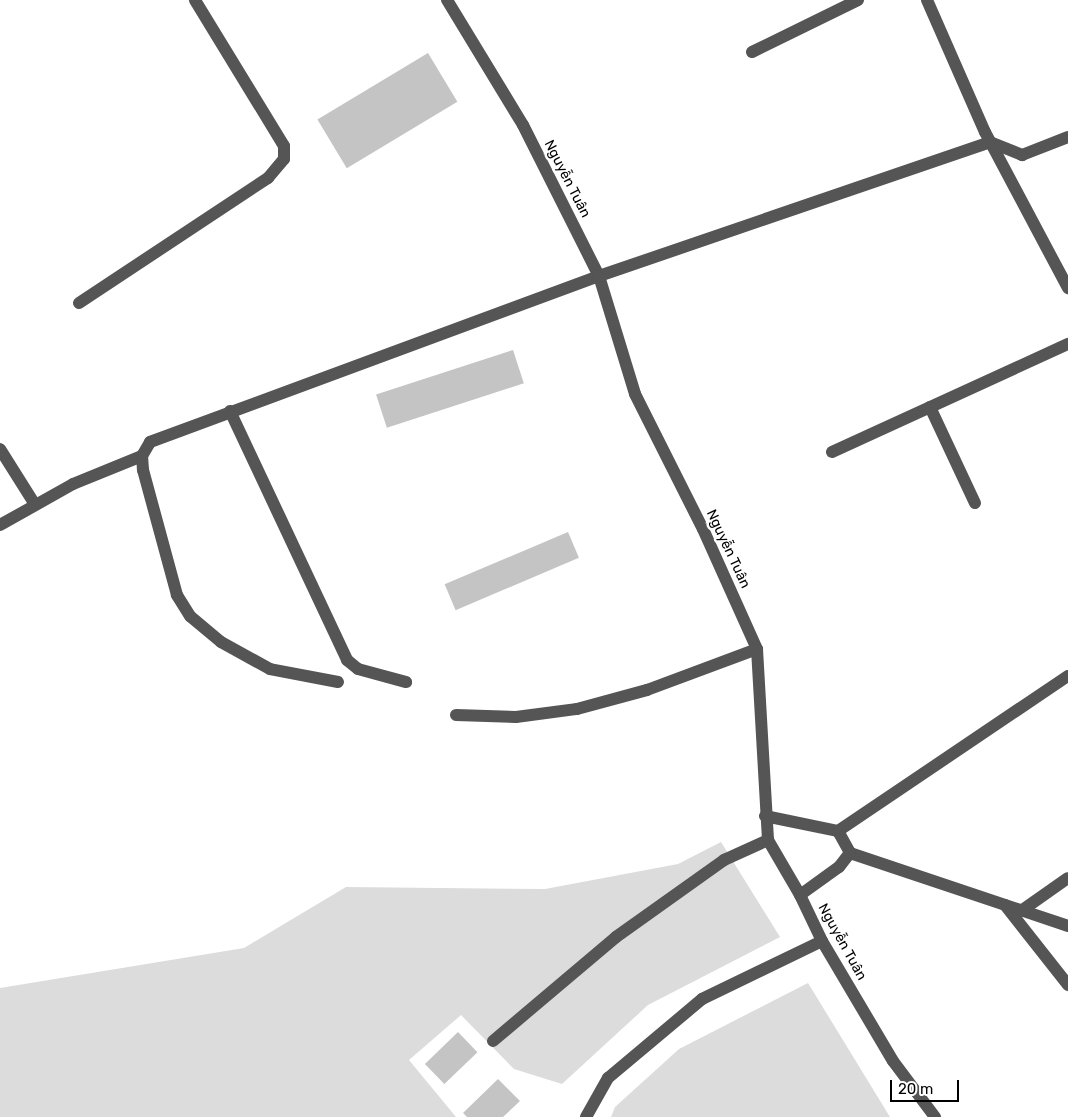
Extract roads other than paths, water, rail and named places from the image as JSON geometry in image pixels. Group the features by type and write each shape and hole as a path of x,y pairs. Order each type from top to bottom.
{"street":[{"path":"78,303 268,178 284,159 284,146 195,0"},
{"name":"Nguyễn Tuân","path":"447,0 523,125 599,276 634,394 703,529 757,649 762,704 765,816 768,840 800,895 822,941 893,1061 935,1117"},
{"path":"752,52 858,0"},
{"path":"927,0 990,142 1068,288"},
{"path":"338,682 270,669 221,642 190,616 177,595 143,470 142,456 150,442 599,276 990,142 1022,154 1068,137"},
{"path":"832,452 1068,344"},
{"path":"930,407 975,503"},
{"path":"230,411 347,660 358,669 406,682"},
{"path":"0,449 34,503"},
{"path":"0,525 34,503 142,456"},
{"path":"456,715 516,717 577,709 647,690 757,649"},
{"path":"765,816 838,831 1068,676"},
{"path":"838,831 850,853 1068,926"},
{"path":"493,1041 616,937 724,860 768,840"},
{"path":"800,895 839,867 850,853"},
{"path":"1021,911 1068,878"},
{"path":"1004,905 1068,985"},
{"path":"586,1117 608,1078 702,999 822,941"}]}
